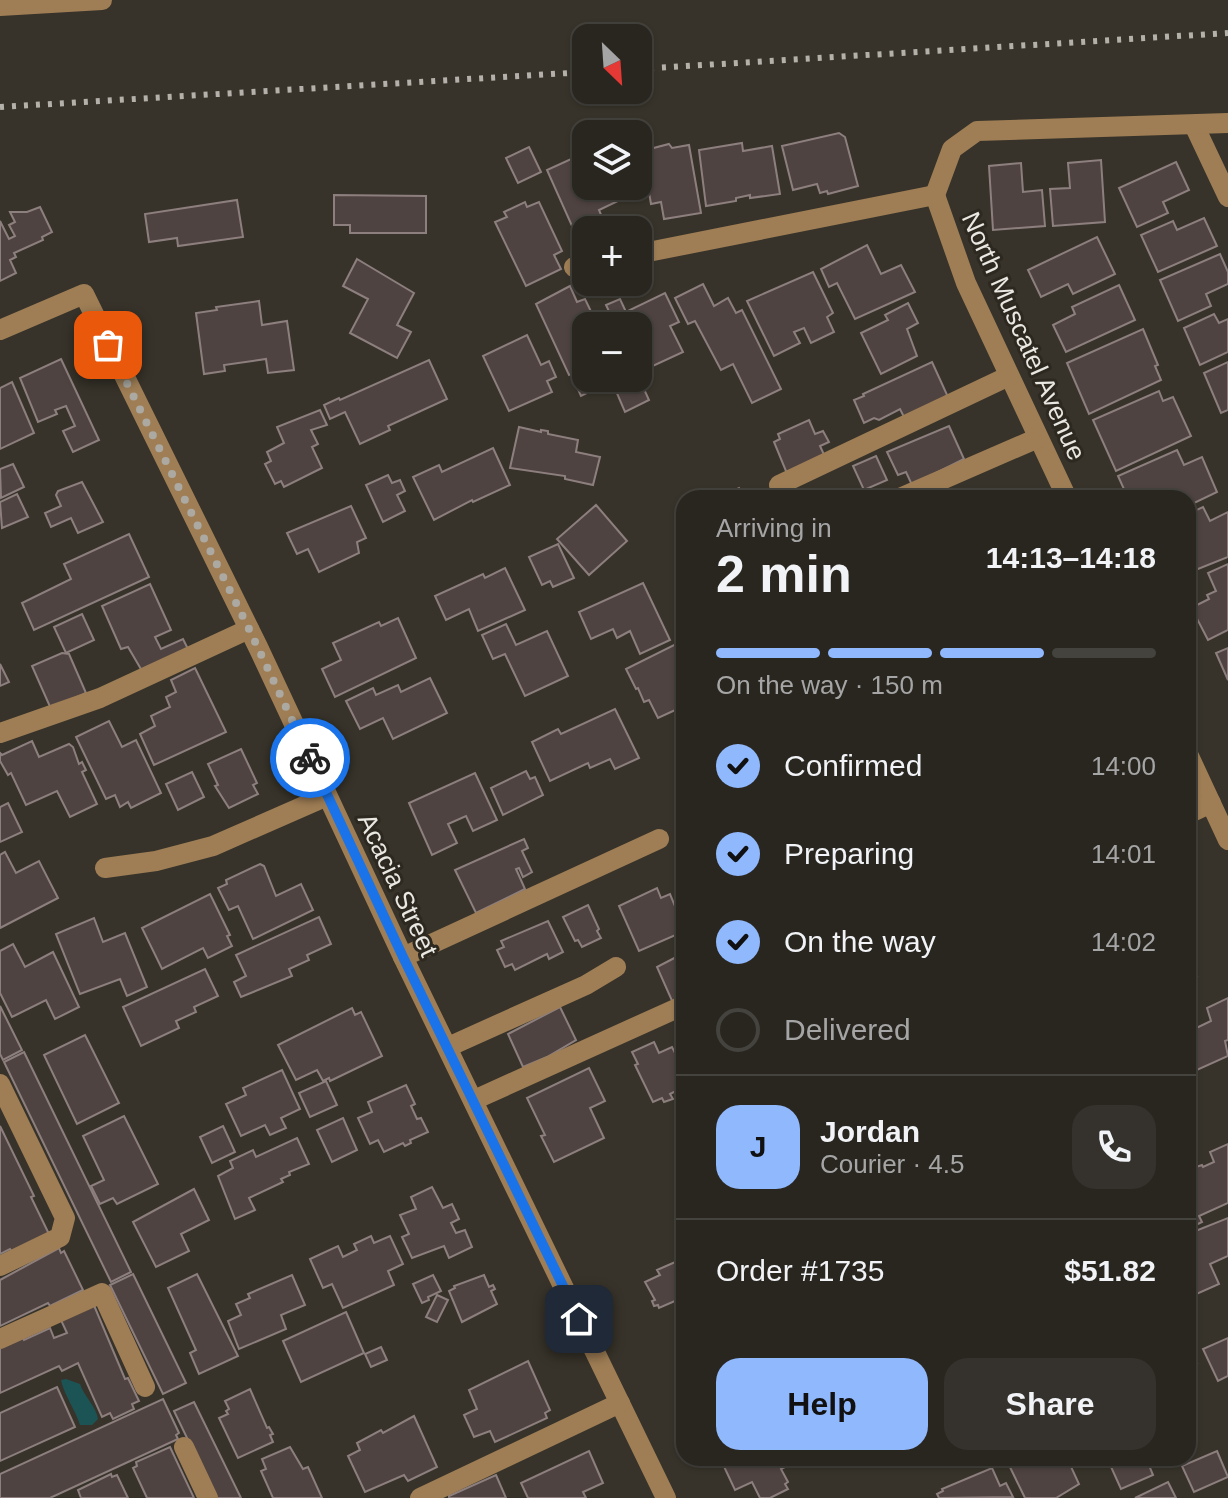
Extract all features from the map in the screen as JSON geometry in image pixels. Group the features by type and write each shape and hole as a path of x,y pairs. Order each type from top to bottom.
{"street":[{"path":"0,6 102,0"},
{"path":"652,251 935,195 952,149 977,131 1228,123"},
{"path":"1194,125 1228,197"},
{"name":"North Muscatel Avenue","path":"935,195 966,283 1063,490"},
{"name":"Acacia Street","path":"0,330 84,294 249,629 403,957 666,1498"},
{"path":"779,485 1009,376"},
{"path":"918,490 1038,438"},
{"path":"0,733 100,698 249,629"},
{"path":"1196,771 1228,840"},
{"path":"105,868 156,861 213,846 327,796"},
{"path":"1196,810 1211,803"},
{"path":"403,957 659,839"},
{"path":"448,1047 586,985 616,967"},
{"path":"474,1100 676,1009"},
{"path":"0,1084 65,1218 60,1237 0,1266"},
{"path":"0,1339 102,1293 145,1387"},
{"path":"420,1498 620,1403"},
{"path":"184,1447 208,1498"}],"water":[{"path":"61,1380 80,1384 92,1405 98,1419 92,1425 80,1425 62,1386"}],"building":[{"path":"839,133 845,137 858,186 828,194 827,191 820,193 817,184 793,190 782,146"},
{"path":"742,143 743,151 772,146 780,194 750,198 750,195 736,198 736,201 706,206 699,150"},
{"path":"669,144 672,148 689,145 701,213 664,219 661,202 651,204 652,148"},
{"path":"529,147 541,172 518,183 506,158"},
{"path":"572,159 572,200 620,200 599,210 602,216 572,216 572,226 547,170"},
{"path":"1101,160 1105,222 1053,226 1050,189 1070,188 1068,163"},
{"path":"1176,162 1189,190 1163,202 1168,213 1137,227 1119,188"},
{"path":"1021,163 1023,192 1042,190 1045,226 993,230 989,166"},
{"path":"334,195 426,196 426,233 350,233 350,225 334,225"},
{"path":"237,200 243,237 178,246 177,238 149,242 145,214"},
{"path":"525,202 527,207 539,202 562,251 554,255 561,269 526,286 495,222 507,217 504,212"},
{"path":"40,207 52,232 42,237 43,240 14,253 16,257 10,260 16,273 0,281 0,221 9,239 15,236 9,225 15,222 10,212 27,212"},
{"path":"1204,218 1217,246 1158,272 1141,235 1173,221 1177,230"},
{"path":"1097,237 1115,274 1073,294 1068,284 1041,297 1028,270"},
{"path":"867,245 881,274 901,265 915,292 855,319 837,283 829,287 821,269"},
{"path":"1220,254 1228,272 1228,284 1206,294 1211,306 1178,321 1160,280"},
{"path":"357,259 414,293 397,325 411,332 397,358 350,333 368,299 343,286"},
{"path":"813,272 833,313 827,317 834,332 811,343 804,328 794,332 800,343 774,356 747,301"},
{"path":"703,284 714,306 728,298 736,313 742,310 781,389 752,403 733,364 721,370 695,321 688,324 675,298"},
{"path":"1119,285 1135,320 1066,352 1053,325 1075,314 1072,307"},
{"path":"570,286 577,302 585,299 591,312 572,312 572,376 569,375 536,304"},
{"path":"665,293 679,322 670,326 683,352 652,366 652,312 626,312"},
{"path":"620,299 626,312 609,312 606,305"},
{"path":"259,301 262,325 287,321 294,370 268,373 266,359 224,365 225,371 204,374 196,313"},
{"path":"908,303 918,323 907,329 917,356 881,374 861,333 888,320 885,315"},
{"path":"1214,314 1219,323 1228,319 1228,352 1200,365 1184,328"},
{"path":"1143,329 1161,380 1089,414 1067,363"},
{"path":"527,335 541,365 549,361 556,377 547,381 552,392 509,411 483,356"},
{"path":"61,359 99,440 73,452 63,431 75,426 66,406 55,410 57,414 38,422 20,378"},
{"path":"429,360 447,399 388,426 390,430 360,444 345,412 330,419 324,405"},
{"path":"932,362 948,397 904,417 900,409 879,420 874,418 864,423 854,400"},
{"path":"1228,362 1228,410 1221,413 1204,373"},
{"path":"12,382 34,433 0,449 0,388"},
{"path":"1159,391 1163,401 1173,397 1191,436 1116,471 1093,420"},
{"path":"616,392 645,392 649,400 625,412"},
{"path":"320,410 327,425 311,430 318,444 312,447 322,468 284,487 281,481 275,484 265,464 271,461 267,452 284,443 277,427"},
{"path":"809,420 815,434 823,431 829,442 820,446 826,459 788,476 774,442 780,439 778,434"},
{"path":"949,426 964,459 912,485 906,472 898,475 887,452"},
{"path":"519,427 578,440 576,452 600,457 593,485 565,479 565,476 510,468"},
{"path":"493,448 510,485 434,520 413,477 439,465 442,472"},
{"path":"1177,450 1184,465 1202,457 1217,492 1196,502 1196,490 1124,490 1118,476"},
{"path":"876,456 887,480 864,490 853,466"},
{"path":"13,464 24,487 1,498 0,469"},
{"path":"388,475 392,483 400,480 405,491 397,495 405,511 383,522 366,485"},
{"path":"82,482 103,522 78,533 71,518 51,527 45,513 61,506 56,495 58,491"},
{"path":"17,494 28,517 2,528 0,502"},
{"path":"596,505 627,541 589,575 557,539"},
{"path":"351,506 366,538 357,542 359,553 319,572 308,549 297,554 287,533"},
{"path":"1203,507 1210,521 1228,512 1228,557 1196,570 1196,510"},
{"path":"129,534 149,577 34,630 22,603 71,579 64,564"},
{"path":"558,544 574,578 553,587 550,581 542,585 529,557"},
{"path":"1228,564 1228,630 1208,640 1196,617 1196,606 1216,591 1208,573"},
{"path":"505,568 525,610 478,631 469,609 446,620 435,596 483,574 485,578"},
{"path":"643,583 670,640 640,654 630,631 617,638 613,629 591,639 579,612"},
{"path":"150,584 171,630 155,637 161,649 183,639 190,653 145,676 128,647 121,649 102,606"},
{"path":"82,614 94,640 66,653 54,627"},
{"path":"398,618 416,658 335,697 322,669 341,660 333,643 379,622 381,626"},
{"path":"506,624 516,645 547,631 568,676 525,696 505,654 493,659 482,635"},
{"path":"676,644 676,710 658,718 649,700 644,702 626,669"},
{"path":"1228,648 1228,680 1216,653"},
{"path":"62,653 69,654 86,693 51,709 32,666"},
{"path":"0,664 9,682 0,686"},
{"path":"195,668 226,732 154,765 140,734 155,726 151,716 170,707 166,697 176,692 171,680"},
{"path":"430,678 447,713 393,739 383,718 360,729 346,701 373,688 376,695 398,685 401,692"},
{"path":"615,709 639,758 615,769 610,759 590,768 588,763 550,781 532,742 558,729 561,734"},
{"path":"109,721 122,747 136,740 161,793 131,808 128,802 120,807 115,795 106,799 76,737"},
{"path":"32,741 39,757 69,744 73,747 79,764 82,762 86,770 82,772 97,804 70,817 57,791 26,805 11,773 8,775 0,761 0,753 2,755"},
{"path":"241,749 257,783 253,785 258,794 229,808 215,786 218,785 208,764"},
{"path":"526,771 530,779 535,777 543,795 503,815 491,788"},
{"path":"192,772 204,797 178,810 166,784"},
{"path":"475,773 497,820 473,831 466,816 448,824 457,843 432,855 409,803"},
{"path":"8,803 22,832 0,842 0,807"},
{"path":"524,839 528,848 522,851 532,872 523,877 519,868 516,869 525,889 476,913 455,870"},
{"path":"5,852 16,873 39,861 58,898 0,928 0,855"},
{"path":"260,864 264,866 276,896 301,884 313,910 253,939 238,906 229,910 218,888 227,884 226,880"},
{"path":"657,888 661,898 670,894 676,909 676,935 639,951 619,906"},
{"path":"210,894 230,935 227,936 232,946 208,958 203,948 162,969 142,928"},
{"path":"588,905 601,938 582,947 578,940 575,941 563,917"},
{"path":"319,917 331,944 307,955 309,960 289,969 292,976 241,997 234,982 246,976 236,955"},
{"path":"94,918 103,942 125,933 147,987 127,996 120,979 80,994 56,934"},
{"path":"548,921 563,952 549,959 547,954 515,970 512,964 505,967 497,950 504,947 501,941"},
{"path":"13,944 25,967 53,952 79,1007 55,1019 46,1000 12,1017 0,993 0,951"},
{"path":"676,957 676,1002 673,1003 657,967"},
{"path":"205,969 218,996 194,1007 196,1012 176,1021 179,1028 141,1046 123,1007"},
{"path":"1228,998 1228,1040 1225,1041 1228,1056 1196,1070 1196,1028 1211,1021 1207,1008"},
{"path":"0,1006 22,1050 3,1060 0,1054"},
{"path":"560,1007 576,1040 523,1067 508,1034"},
{"path":"352,1008 355,1015 361,1012 382,1056 330,1081 329,1078 323,1081 317,1070 296,1080 278,1045"},
{"path":"85,1035 119,1103 77,1124 44,1055"},
{"path":"654,1042 659,1053 672,1047 676,1055 676,1091 670,1094 673,1099 664,1102 662,1098 653,1102 632,1052"},
{"path":"24,1052 131,1272 111,1282 4,1062"},
{"path":"589,1068 605,1101 590,1108 604,1138 554,1162 527,1098"},
{"path":"282,1070 300,1109 281,1118 286,1128 270,1135 265,1125 241,1136 226,1104 246,1095 243,1088"},
{"path":"326,1081 337,1105 310,1117 299,1093"},
{"path":"406,1085 415,1104 411,1106 417,1119 421,1118 428,1132 410,1140 411,1143 405,1146 403,1143 384,1152 378,1140 370,1144 358,1118 372,1112 368,1102"},
{"path":"124,1116 158,1184 117,1204 113,1198 100,1204 91,1186 104,1180 83,1136"},
{"path":"343,1118 357,1150 332,1162 317,1130"},
{"path":"0,1126 49,1234 12,1252 10,1249 0,1254"},
{"path":"223,1126 235,1152 212,1163 200,1137"},
{"path":"297,1138 309,1164 289,1172 290,1175 281,1179 283,1182 249,1198 255,1210 235,1219 218,1176 233,1168 230,1161 253,1150 256,1157"},
{"path":"1228,1144 1228,1203 1199,1216 1202,1222 1196,1225 1196,1167 1214,1162 1210,1152"},
{"path":"432,1187 443,1208 452,1204 459,1219 451,1223 456,1233 465,1230 472,1247 449,1258 444,1246 412,1258 402,1237 409,1234 400,1215 416,1209 411,1197"},
{"path":"194,1189 209,1220 181,1234 189,1251 156,1267 133,1222"},
{"path":"1228,1218 1228,1256 1210,1264 1219,1284 1196,1294 1196,1231"},
{"path":"371,1236 374,1243 390,1236 403,1264 388,1271 394,1285 343,1308 332,1284 323,1288 310,1259 338,1246 343,1257 357,1250 354,1244"},
{"path":"59,1248 61,1253 64,1251 83,1290 0,1326 0,1280"},
{"path":"676,1262 676,1301 659,1308 658,1305 654,1306 652,1301 655,1300 645,1282 660,1275 657,1270"},
{"path":"133,1274 186,1383 163,1394 110,1285"},
{"path":"197,1274 238,1356 199,1374 190,1353 196,1350 168,1288"},
{"path":"292,1275 305,1305 281,1315 286,1329 239,1349 228,1321 241,1315 236,1304 250,1298 248,1294"},
{"path":"433,1275 441,1291 422,1303 413,1284"},
{"path":"484,1275 489,1287 493,1285 495,1289 491,1291 497,1304 462,1322 449,1291 454,1286"},
{"path":"437,1295 448,1300 437,1322 426,1317"},
{"path":"93,1303 125,1379 128,1378 139,1401 132,1404 134,1409 113,1419 110,1413 102,1417 78,1363 62,1371 59,1366 0,1393 0,1346 22,1336 24,1340 50,1328 54,1338 67,1333 60,1318"},
{"path":"346,1312 364,1353 301,1382 283,1341"},
{"path":"1228,1338 1228,1376 1218,1381 1203,1349"},
{"path":"381,1347 387,1360 371,1367 365,1354"},
{"path":"528,1361 550,1410 545,1413 547,1418 495,1442 490,1431 474,1437 464,1415 477,1409 469,1390"},
{"path":"57,1387 75,1427 0,1461 0,1413"},
{"path":"250,1389 267,1428 273,1434 270,1435 273,1442 238,1458 219,1418 228,1414 225,1401"},
{"path":"163,1399 179,1433 176,1435 178,1439 50,1498 0,1498 0,1474"},
{"path":"194,1402 241,1498 216,1498 174,1411"},
{"path":"414,1416 437,1467 408,1481 404,1475 365,1492 348,1456 360,1450 357,1443"},
{"path":"170,1447 194,1498 147,1498 133,1468 137,1466 136,1462"},
{"path":"290,1447 303,1469 308,1467 322,1498 273,1498 261,1471 266,1469 262,1459"},
{"path":"589,1451 603,1483 583,1492 586,1498 528,1498 521,1483"},
{"path":"1217,1451 1228,1477 1194,1492 1182,1466 1196,1466 1196,1460"},
{"path":"724,1466 787,1466 781,1469 788,1489 770,1498 760,1498 752,1482 735,1490"},
{"path":"1009,1466 1071,1466 1079,1484 1056,1498 1025,1498"},
{"path":"1111,1466 1149,1466 1153,1475 1121,1489"},
{"path":"992,1468 1000,1486 1006,1483 1013,1497 939,1498 937,1494 942,1489"},
{"path":"111,1474 112,1477 117,1475 128,1498 81,1498 78,1490"},
{"path":"496,1475 506,1498 449,1498 449,1496"},
{"path":"1168,1482 1176,1498 1135,1498"}],"railway":[{"path":"652,68 1228,33"},
{"path":"0,107 572,73"}],"way so far":[{"path":"108,345 310,758"}],"route":[{"path":"310,758 579,1319"}]}
